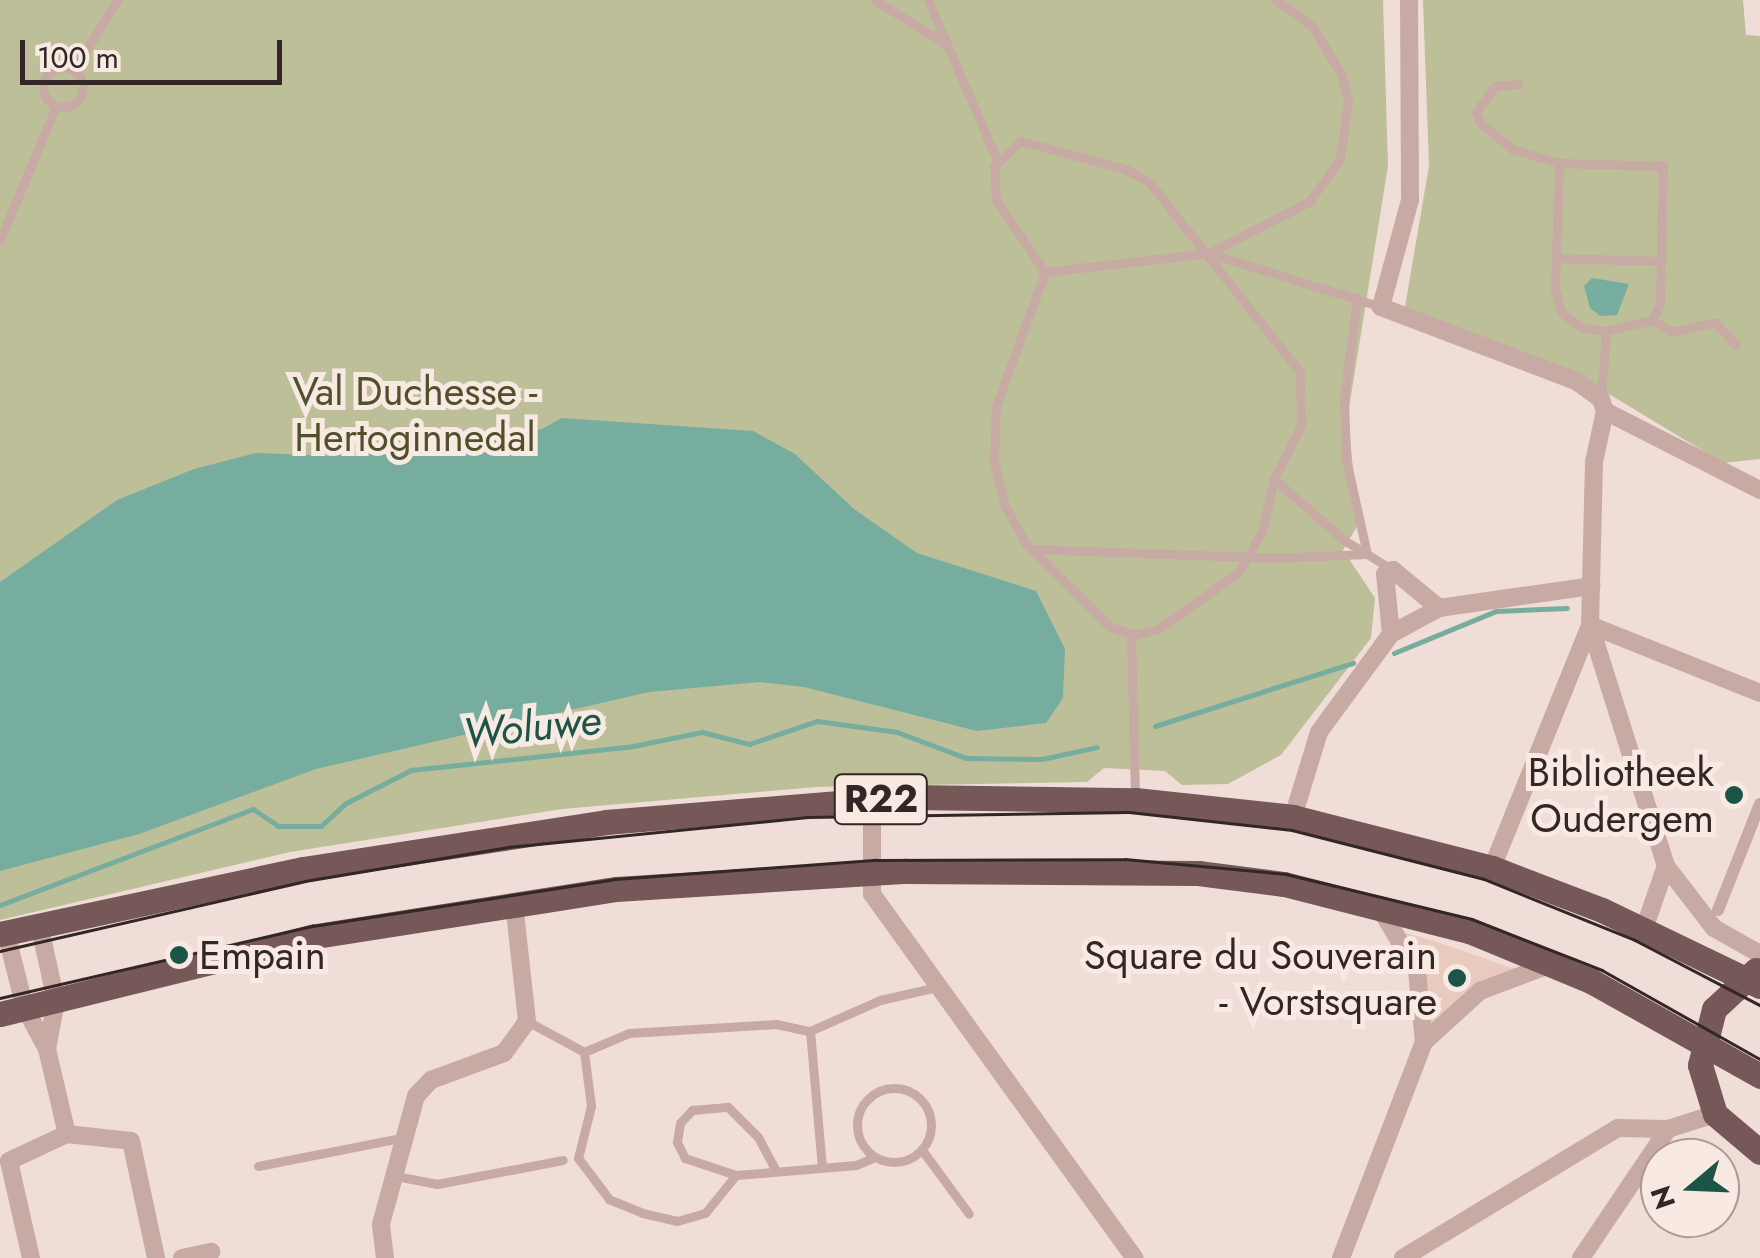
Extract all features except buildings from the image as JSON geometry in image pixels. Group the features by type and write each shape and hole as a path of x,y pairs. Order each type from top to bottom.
{"main road":[{"name":"R22","path":"3,934 408,850 606,822 872,800 1135,800 1293,817 1492,868 1755,977"},
{"name":"R22","path":"13,1011 316,936 616,889 870,872 1198,873 1378,904 1552,964 1702,1040 1760,1076"},
{"path":"1755,977 1720,999 1702,1040 1700,1065 1715,1114 1760,1152"}],"street":[{"path":"1409,0 1410,200 1382,308 1576,381 1603,405 1760,490"},
{"path":"1603,405 1594,462 1590,625 1666,866 1714,928 1760,954"},
{"path":"1392,634 1382,587 1385,574 1394,570 1438,608"},
{"path":"1293,817 1319,732 1392,634 1438,608 1591,586"},
{"path":"1590,625 1760,693"},
{"path":"1492,868 1590,625"},
{"path":"872,800 876,860 870,872 872,894 1135,1258"},
{"path":"1718,910 1760,804"},
{"path":"1644,929 1666,866"},
{"path":"385,1258 381,1224 396,1176 401,1138 416,1096 432,1080 504,1054 528,1021 514,904"},
{"path":"1378,904 1417,972 1424,1042"},
{"path":"38,924 56,1000 46,1049 66,1134"},
{"path":"3,934 13,1011 46,1049"},
{"path":"1341,1258 1424,1042 1480,991 1552,964"},
{"path":"1403,1258 1618,1128 1668,1129 1715,1114"},
{"path":"1581,1258 1668,1129"},
{"path":"31,1258 9,1161 66,1134 132,1142 156,1258"},
{"path":"182,1258 211,1252"}],"lane":[{"path":"74,70 117,0"},
{"path":"875,0 946,45"},
{"path":"894,0 902,14"},
{"path":"928,0 997,160"},
{"path":"1045,272 1210,253 1310,201 1340,158 1348,100 1341,74 1313,27 1276,0"},
{"path":"0,240 56,106 81,97 83,84 74,70 58,67 44,80 44,94 56,106"},
{"path":"1518,84 1495,86 1476,112 1481,123 1512,149 1559,162 1663,166 1660,304 1652,320"},
{"path":"1029,142 1124,169 1150,182 1210,253 1300,372 1306,402 1301,426 1274,479 1262,532 1248,557 1209,598 1158,628 1131,634 1110,627 1031,549 1005,506 994,462 996,406 1045,272 1001,213 992,179 997,160 1010,145 1029,142"},
{"path":"1559,162 1556,258 1562,314 1583,328 1606,331 1652,320 1672,332 1715,322 1736,345"},
{"path":"1210,253 1382,308"},
{"path":"1556,258 1661,260"},
{"path":"1356,298 1344,398 1346,460 1367,554"},
{"path":"1603,405 1606,331"},
{"path":"1274,479 1367,554 1394,570"},
{"path":"1031,549 1248,557 1367,554"},
{"path":"1131,634 1135,800"},
{"path":"584,1052 628,1033 776,1024 810,1030 880,1000 937,987"},
{"path":"528,1021 584,1052"},
{"path":"810,1030 822,1167"},
{"path":"584,1052 591,1106 578,1158 610,1199 677,1221 705,1213 736,1175"},
{"path":"776,1171 758,1137 728,1107 692,1110 680,1123 677,1142 685,1158 736,1175 822,1167 875,1157 900,1162 922,1150 931,1129 926,1105 907,1090 883,1089 864,1104 857,1127 875,1157"},
{"path":"258,1166 401,1138"},
{"path":"922,1150 969,1214"},
{"path":"396,1176 437,1184 563,1160"}],"green space":[{"name":"Val Duchesse - Hertoginnedal","path":"0,0 1383,0 1388,166 1348,414 1358,525 1343,550 1375,598 1371,638 1281,755 1228,784 1182,785 1165,771 1104,768 1087,782 816,787 562,809 290,852 0,920"},
{"path":"1423,0 1743,0 1746,35 1760,36 1760,459 1723,463 1571,371 1405,307 1429,166"}],"shaded area":[{"name":"Square du Souverain - Vorstsquare","path":"1402,932 1515,969 1467,990 1432,1025 1423,968"}],"water":[{"path":"1592,278 1629,284 1617,315 1600,316 1590,308 1584,286"},
{"path":"562,418 753,431 795,454 854,509 917,553 1036,591 1065,649 1063,698 1046,723 977,731 804,687 760,682 649,692 316,769 139,834 0,871 0,582 117,500 194,469 256,453 330,456 443,444 542,429"}],"waterway":[{"name":"Woluwe","path":"1394,653 1496,611 1567,608"},
{"name":"Woluwe","path":"1155,726 1353,663"},
{"name":"Woluwe","path":"0,905 253,809 278,826 321,826 346,803 411,770 628,747 702,732 749,744 817,721 897,732 966,758 1042,759 1097,747"}],"tram line":[{"path":"0,951 305,881 508,847 808,817 1129,812 1292,830 1484,879 1635,940 1760,1005"},
{"path":"0,998 313,926 615,879 876,860 1125,859 1286,874 1472,919 1602,970 1760,1059"}],"place":[{"name":"Bibliotheek Oudergem","path":"1734,795"},
{"name":"Empain","path":"179,955"},
{"name":"Square du Souverain - Vorstsquare","path":"1457,978"}]}
